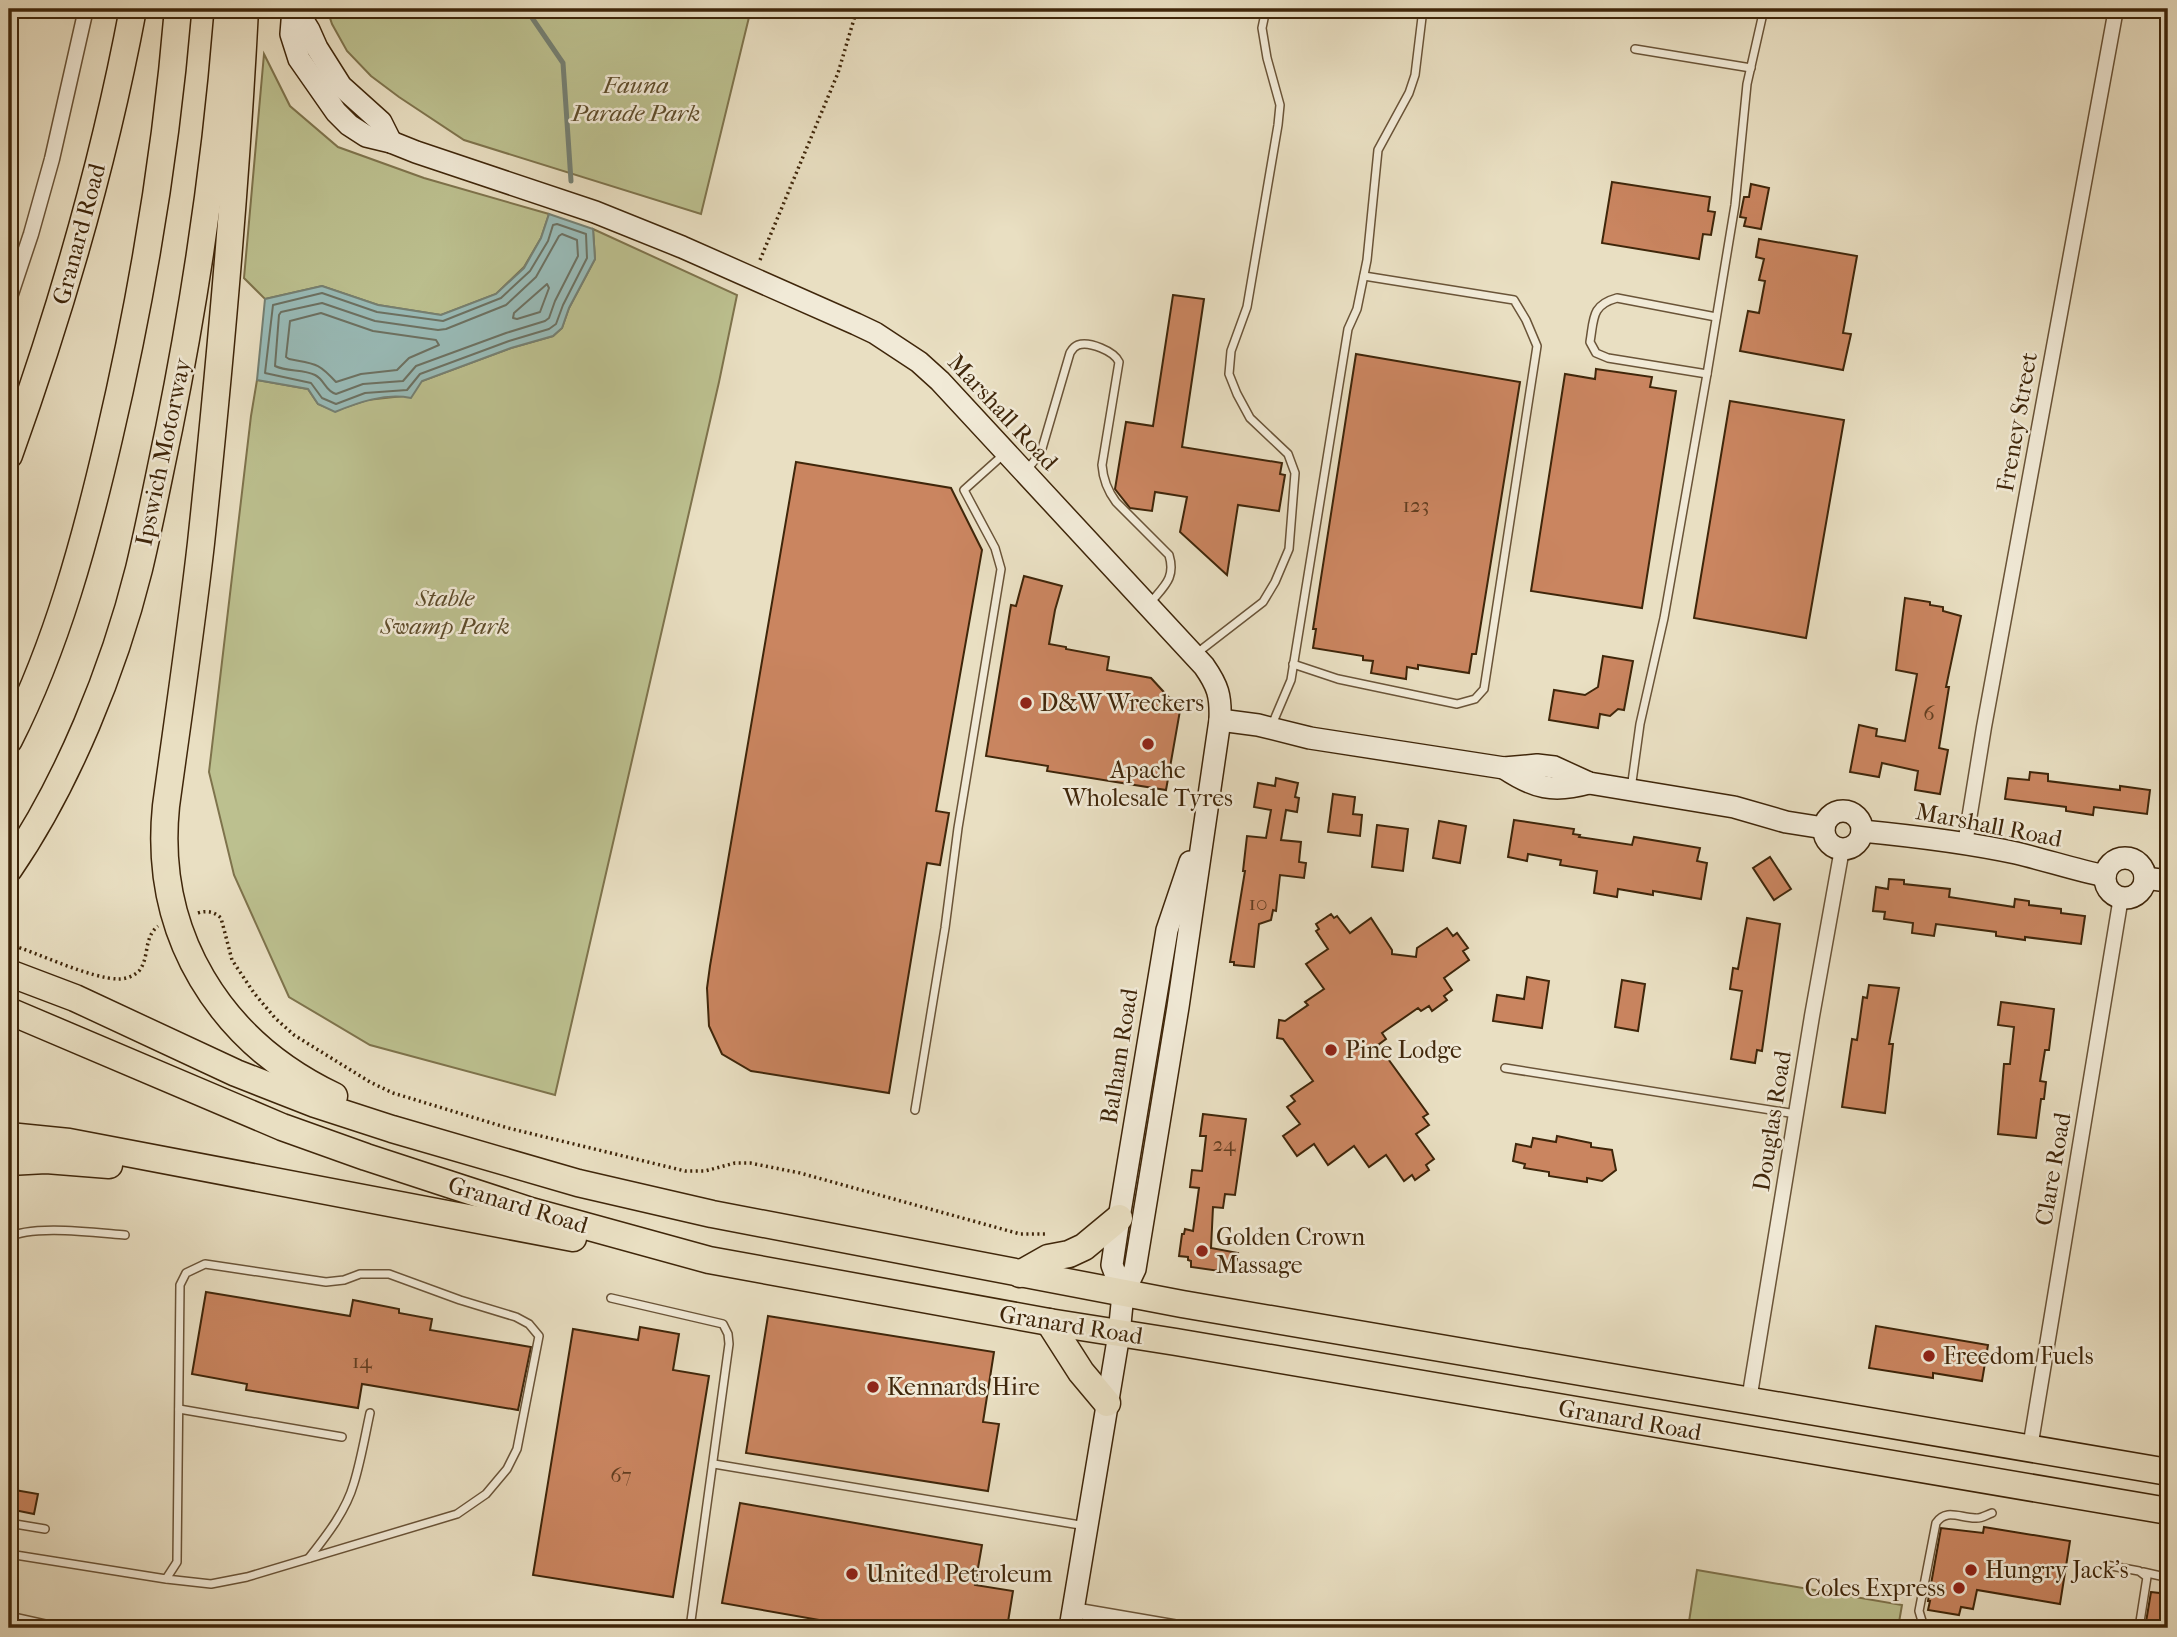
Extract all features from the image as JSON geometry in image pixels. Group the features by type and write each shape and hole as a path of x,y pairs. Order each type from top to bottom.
{"highway":[{"name":"Granard Road","path":"9,455 80,238 115,98 133,9"},
{"path":"9,740 49,646 71,582 121,386 151,231 169,103 178,9"},
{"name":"Ipswich Motorway","path":"9,869 75,750 113,653 138,572 173,408 202,241 216,144 228,9"},
{"path":"245,9 237,161 219,365 201,545 164,825 170,892 184,941 197,971 226,1015 249,1039 303,1080 439,1143"},
{"name":"Granard Road","path":"9,972 75,998 260,1083 348,1115 578,1183 712,1214 1123,1294 2168,1472"},
{"name":"Granard Road","path":"9,1011 202,1094 354,1153 531,1211 709,1260 1049,1322 2168,1511"},
{"path":"9,1136 69,1142 507,1227 709,1260"},
{"path":"9,1162 46,1160 97,1163 439,1213"},
{"path":"1020,1274 1048,1258 1069,1254 1084,1247 1119,1218"},
{"path":"1049,1322 1081,1372 1107,1403"}],"street":[{"path":"9,300 52,159 86,9"},
{"name":"Marshall Road","path":"294,9 341,86 381,122 391,142 595,212 875,333 919,362 940,381 1204,666 1220,696 1220,720"},
{"name":"Freney Street","path":"1965,844 1984,727 2116,9"},
{"path":"1220,720 1271,728 1310,738 1504,768 1534,786 1563,789 1589,783 1734,807 1786,822 1824,828"},
{"name":"Balham Road","path":"1071,1619 1119,1334 1123,1294 1135,1269 1180,993 1220,720"},
{"path":"1848,811 1858,819 1862,831 1858,842 1842,849 1830,845 1824,828 1829,816 1848,811"},
{"name":"Balham Road","path":"1123,1294 1112,1265 1167,930 1203,831"},
{"name":"Marshall Road","path":"1862,831 1904,834 2015,853 2105,876"},
{"name":"Douglas Road","path":"1749,1400 1842,849"},
{"path":"2122,858 2141,865 2145,878 2144,885 2135,895 2121,897 2107,887 2105,876 2110,864 2122,858"},
{"path":"2145,878 2168,881"},
{"name":"Clare Road","path":"2030,1448 2121,897"},
{"path":"1071,1619 1178,1628"}],"lane":[{"path":"1194,656 1263,602 1289,549 1294,473 1288,454 1250,418 1229,374 1231,351 1247,307 1278,125 1280,105 1262,28 1266,9"},
{"path":"1271,728 1291,680 1348,329 1357,309 1364,276 1378,150 1412,84 1423,9"},
{"path":"1631,790 1640,724 1664,618 1707,374 1735,205 1751,68 1764,9"},
{"path":"1635,49 1751,68"},
{"path":"1293,664 1338,679 1457,704 1475,699 1484,689 1537,346 1527,320 1514,300 1364,276"},
{"path":"1707,374 1608,359 1596,352 1590,342 1595,313 1602,302 1616,298 1716,317"},
{"path":"1025,472 1041,452 1074,347 1080,344 1106,349 1116,356 1119,362 1101,465 1104,480 1115,502 1169,555 1172,565 1172,573 1167,583 1148,606"},
{"path":"915,1110 1001,569 995,548 964,490 1006,452"},
{"path":"1505,1069 1796,1114"},
{"path":"9,1238 15,1233 34,1231 125,1234"},
{"path":"9,1554 166,1579 211,1584 247,1577 457,1514 486,1494 507,1469 517,1449 539,1336 529,1324 516,1317 389,1274 360,1274 344,1280 326,1282 205,1264 186,1273 180,1285 177,1562 166,1579"},
{"path":"611,1298 723,1324 728,1334 714,1464 690,1628"},
{"path":"179,1409 342,1437"},
{"path":"309,1558 327,1536 354,1484 370,1413"},
{"path":"714,1464 1086,1526"},
{"path":"1927,1628 1920,1611 1936,1523 1940,1516 1947,1514 1978,1519 1992,1513"},
{"path":"9,1523 46,1529"},
{"path":"2106,1565 2167,1578"},
{"path":"2139,1571 2147,1577 2139,1628"},
{"path":"9,1616 63,1628"}],"path":[{"path":"753,278 838,73 856,9"},
{"path":"195,914 210,912 221,918 232,960 275,1018 294,1035 370,1082 393,1093 509,1128 685,1171 705,1171 734,1163 750,1163 813,1177 1020,1234 1074,1234 1084,1247"},
{"path":"9,944 97,975 127,978 139,971 143,964 150,935 169,921"}],"green space":[{"name":"Fauna Parade Park","path":"327,9 751,9 701,214 464,140 371,76 347,51"},
{"path":"264,54 290,106 338,147 424,178 549,214 541,238 524,267 496,294 441,315 378,305 322,286 265,299 244,278"},
{"name":"Stable Swamp Park","path":"593,229 737,295 555,1095 370,1045 289,997 234,875 209,772 257,380 308,389 318,404 335,411 367,400 403,396 422,381 511,348 553,336 562,328 569,308 595,259"},
{"path":"1697,1570 1902,1605 1898,1628 1688,1628"}],"water":[{"path":"549,214 593,229 595,259 569,308 562,328 553,336 511,348 422,381 411,398 382,398 335,412 318,404 308,389 257,380 265,299 322,286 378,305 441,315 496,294 524,268 541,238"}],"building":[{"path":"1612,182 1710,197 1708,211 1715,212 1711,235 1703,234 1699,259 1602,243"},
{"path":"1751,184 1769,188 1761,229 1744,226 1746,218 1740,217 1744,197 1749,197"},
{"path":"1759,239 1857,256 1843,333 1851,334 1843,370 1740,351 1748,311 1759,313 1765,281 1759,280 1764,259 1756,257"},
{"path":"1173,295 1204,299 1182,447 1282,463 1280,474 1285,475 1279,511 1238,505 1227,575 1180,532 1187,497 1155,492 1152,511 1130,508 1115,489 1126,422 1153,426"},
{"path":"1356,354 1520,382 1476,654 1472,654 1469,673 1418,665 1418,669 1407,667 1406,679 1371,673 1373,661 1363,660 1363,656 1313,648 1316,629 1313,629"},
{"path":"1596,369 1652,377 1650,387 1676,391 1642,608 1531,591 1565,374 1595,379"},
{"path":"1730,401 1844,420 1806,638 1694,618"},
{"path":"796,462 951,488 982,550 936,811 949,813 940,865 927,863 889,1093 751,1071 722,1054 709,1026 707,988 710,966"},
{"path":"1024,576 1062,586 1049,644 1109,657 1107,670 1151,678 1174,703 1181,705 1166,790 1047,771 1048,766 986,756 1011,605 1016,606"},
{"path":"1905,598 1930,602 1930,605 1943,607 1943,611 1961,616 1946,687 1949,687 1939,748 1948,750 1940,794 1915,790 1918,771 1882,763 1879,777 1850,772 1859,725 1877,729 1876,736 1905,741 1917,674 1896,670"},
{"path":"1603,656 1633,661 1624,710 1618,709 1610,716 1600,714 1598,728 1549,720 1554,690 1585,695 1598,687"},
{"path":"2030,772 2048,774 2048,781 2120,790 2120,786 2150,790 2147,814 2094,807 2093,815 2066,811 2066,807 2005,799 2008,778 2029,780"},
{"path":"1276,778 1298,783 1295,797 1299,798 1297,812 1286,810 1281,840 1301,842 1299,862 1306,863 1304,878 1280,875 1276,911 1273,910 1271,920 1259,924 1254,967 1234,965 1234,962 1230,962 1245,871 1247,836 1266,838 1271,810 1254,807 1258,783 1275,786"},
{"path":"1333,794 1355,797 1353,814 1362,815 1360,836 1328,832"},
{"path":"1514,820 1574,829 1573,834 1580,835 1579,837 1632,845 1634,837 1700,848 1697,861 1707,863 1701,899 1653,891 1653,895 1618,889 1617,897 1594,893 1597,871 1560,865 1561,860 1528,854 1527,861 1508,857"},
{"path":"1439,821 1466,826 1460,863 1433,858"},
{"path":"1377,825 1408,829 1403,871 1372,867"},
{"path":"1770,857 1791,889 1774,900 1753,868"},
{"path":"1889,879 1904,880 1904,884 1950,889 1949,897 2014,907 2015,899 2029,901 2029,905 2061,909 2061,913 2085,916 2081,944 1996,936 1996,932 1936,924 1934,936 1912,933 1913,923 1884,919 1885,912 1873,911 1876,887 1888,889"},
{"name":"Pine Lodge","path":"1331,914 1334,918 1337,916 1350,933 1371,918 1392,954 1416,957 1417,948 1447,928 1453,936 1457,933 1468,948 1463,951 1469,960 1444,978 1452,990 1444,996 1447,1000 1432,1011 1429,1006 1421,1011 1418,1008 1382,1033 1386,1039 1378,1045 1428,1114 1423,1117 1429,1125 1416,1134 1434,1159 1426,1165 1429,1170 1415,1180 1412,1175 1404,1181 1386,1155 1369,1167 1354,1146 1328,1165 1314,1144 1297,1156 1283,1136 1300,1124 1287,1107 1295,1101 1291,1096 1313,1081 1283,1039 1277,1038 1279,1020 1285,1021 1308,1005 1305,1002 1324,989 1306,964 1328,949 1316,931 1319,929 1316,924"},
{"path":"1747,918 1780,924 1762,1051 1757,1050 1755,1063 1731,1059 1742,991 1730,989 1733,968 1738,969"},
{"path":"1527,977 1549,981 1542,1028 1493,1021 1497,995 1524,999"},
{"path":"1622,980 1645,984 1638,1031 1615,1027"},
{"path":"1869,985 1899,988 1889,1044 1893,1044 1885,1113 1842,1107 1852,1039 1857,1040 1863,997 1867,998"},
{"path":"2001,1002 2054,1009 2049,1050 2045,1050 2040,1081 2046,1082 2036,1138 1998,1134 2004,1064 2010,1064 2014,1027 1998,1025"},
{"path":"1203,1114 1246,1119 1235,1195 1225,1194 1223,1208 1213,1207 1211,1248 1238,1253 1234,1273 1191,1267 1188,1257 1179,1256 1182,1234 1185,1229 1193,1231 1199,1188 1190,1187 1192,1170 1202,1171 1206,1136 1200,1136"},
{"path":"1557,1136 1591,1143 1591,1147 1612,1150 1616,1170 1602,1181 1587,1178 1587,1182 1549,1176 1549,1172 1524,1168 1525,1164 1513,1161 1516,1144 1531,1147 1533,1138 1556,1142"},
{"path":"206,1292 350,1316 353,1300 432,1319 430,1330 531,1347 518,1410 362,1384 358,1408 246,1390 247,1384 192,1374"},
{"name":"Kennards Hire","path":"768,1316 994,1352 983,1422 999,1424 988,1491 746,1453"},
{"name":"Freedom Fuels","path":"1876,1326 1988,1345 1982,1381 1933,1373 1933,1378 1869,1368"},
{"path":"640,1327 679,1334 673,1370 709,1376 673,1597 533,1575 573,1329 638,1340"},
{"path":"9,1489 38,1494 34,1514 9,1509"},
{"name":"United Petroleum","path":"740,1503 982,1545 975,1585 1013,1591 1007,1628 865,1628 722,1603"},
{"path":"1984,1527 2070,1541 2060,1604 1977,1590 1973,1609 1961,1607 1959,1615 1928,1610 1941,1528 1983,1533"},
{"path":"2151,1592 2168,1594 2168,1626 2146,1622"}],"waterway":[{"path":"526,9 563,63 571,181"}],"place":[{"name":"D&W Wreckers","path":"1026,703"},
{"name":"Apache Wholesale Tyres","path":"1148,744"},
{"name":"Pine Lodge","path":"1331,1050"},
{"name":"Golden Crown Massage","path":"1202,1251"},
{"name":"Freedom Fuels","path":"1929,1356"},
{"name":"Kennards Hire","path":"873,1387"},
{"name":"Hungry Jack's","path":"1971,1570"},
{"name":"United Petroleum","path":"852,1574"},
{"name":"Coles Express","path":"1959,1588"}]}
